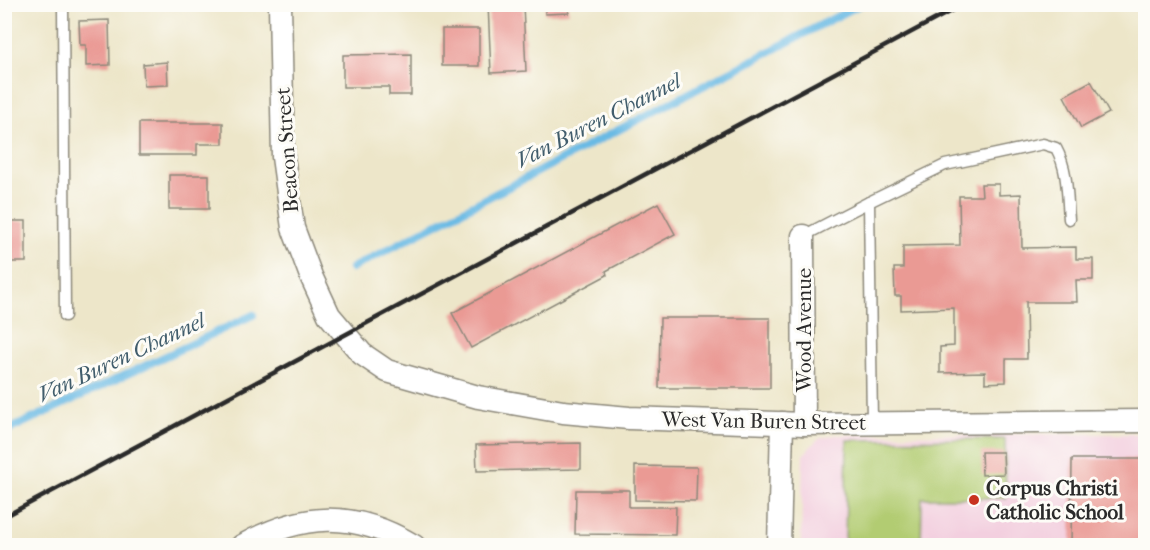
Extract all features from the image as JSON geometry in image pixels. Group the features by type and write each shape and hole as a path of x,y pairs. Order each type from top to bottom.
{"street":[{"name":"Beacon Street","path":"280,4 283,156 293,228 329,315 362,354 387,371"},
{"name":"Wood Avenue","path":"779,546 793,424 803,236"},
{"name":"West Van Buren Street","path":"387,371 478,397 563,412 629,418 793,424 1146,421"},
{"path":"242,546 285,524 332,519 360,522 387,530 414,546"}],"lane":[{"path":"63,4 65,316"},
{"path":"803,236 945,165 1043,144 1056,148 1061,158 1066,176 1069,219"},
{"path":"869,202 872,423"}],"shaded area":[{"name":"Corpus Christi Catholic School","path":"1145,434 1145,545 801,546 803,455 818,439 835,435"}],"green space":[{"path":"1005,439 1006,498 922,498 921,545 845,546 847,440"}],"building":[{"path":"488,4 523,4 526,71 491,73"},
{"path":"567,4 569,13 545,14 545,5"},
{"path":"109,20 110,65 86,66 86,45 80,45 79,21"},
{"path":"442,29 479,29 479,66 442,66"},
{"path":"411,54 411,95 389,95 389,87 343,87 343,55"},
{"path":"167,62 168,85 144,86 143,64"},
{"path":"1091,81 1109,113 1081,128 1064,96"},
{"path":"139,123 223,123 223,144 197,144 197,155 139,155"},
{"path":"169,175 209,175 209,209 169,209"},
{"path":"981,184 999,184 999,195 1021,194 1022,248 1076,247 1076,259 1093,259 1093,280 1076,280 1077,302 1026,302 1027,359 1006,359 1006,382 985,383 985,372 940,373 940,347 954,346 954,308 901,310 901,296 895,296 894,268 903,268 903,246 960,245 959,196 982,196"},
{"path":"658,203 675,234 606,271 607,275 471,348 452,313"},
{"path":"4,221 26,221 26,262 4,262"},
{"path":"660,318 770,318 770,388 659,388"},
{"path":"581,443 581,469 477,471 476,445"},
{"path":"981,452 1003,452 1004,474 982,475"},
{"path":"1072,459 1146,459 1146,546 1071,546"},
{"path":"635,466 697,467 696,501 635,500"},
{"path":"576,490 629,490 629,507 676,507 675,535 575,534"}],"waterway":[{"name":"Van Buren Channel","path":"352,268 861,4"},
{"name":"Van Buren Channel","path":"4,432 253,315"}],"railway":[{"path":"4,517 964,4"}],"place":[{"name":"Corpus Christi Catholic School","path":"974,500"}]}
